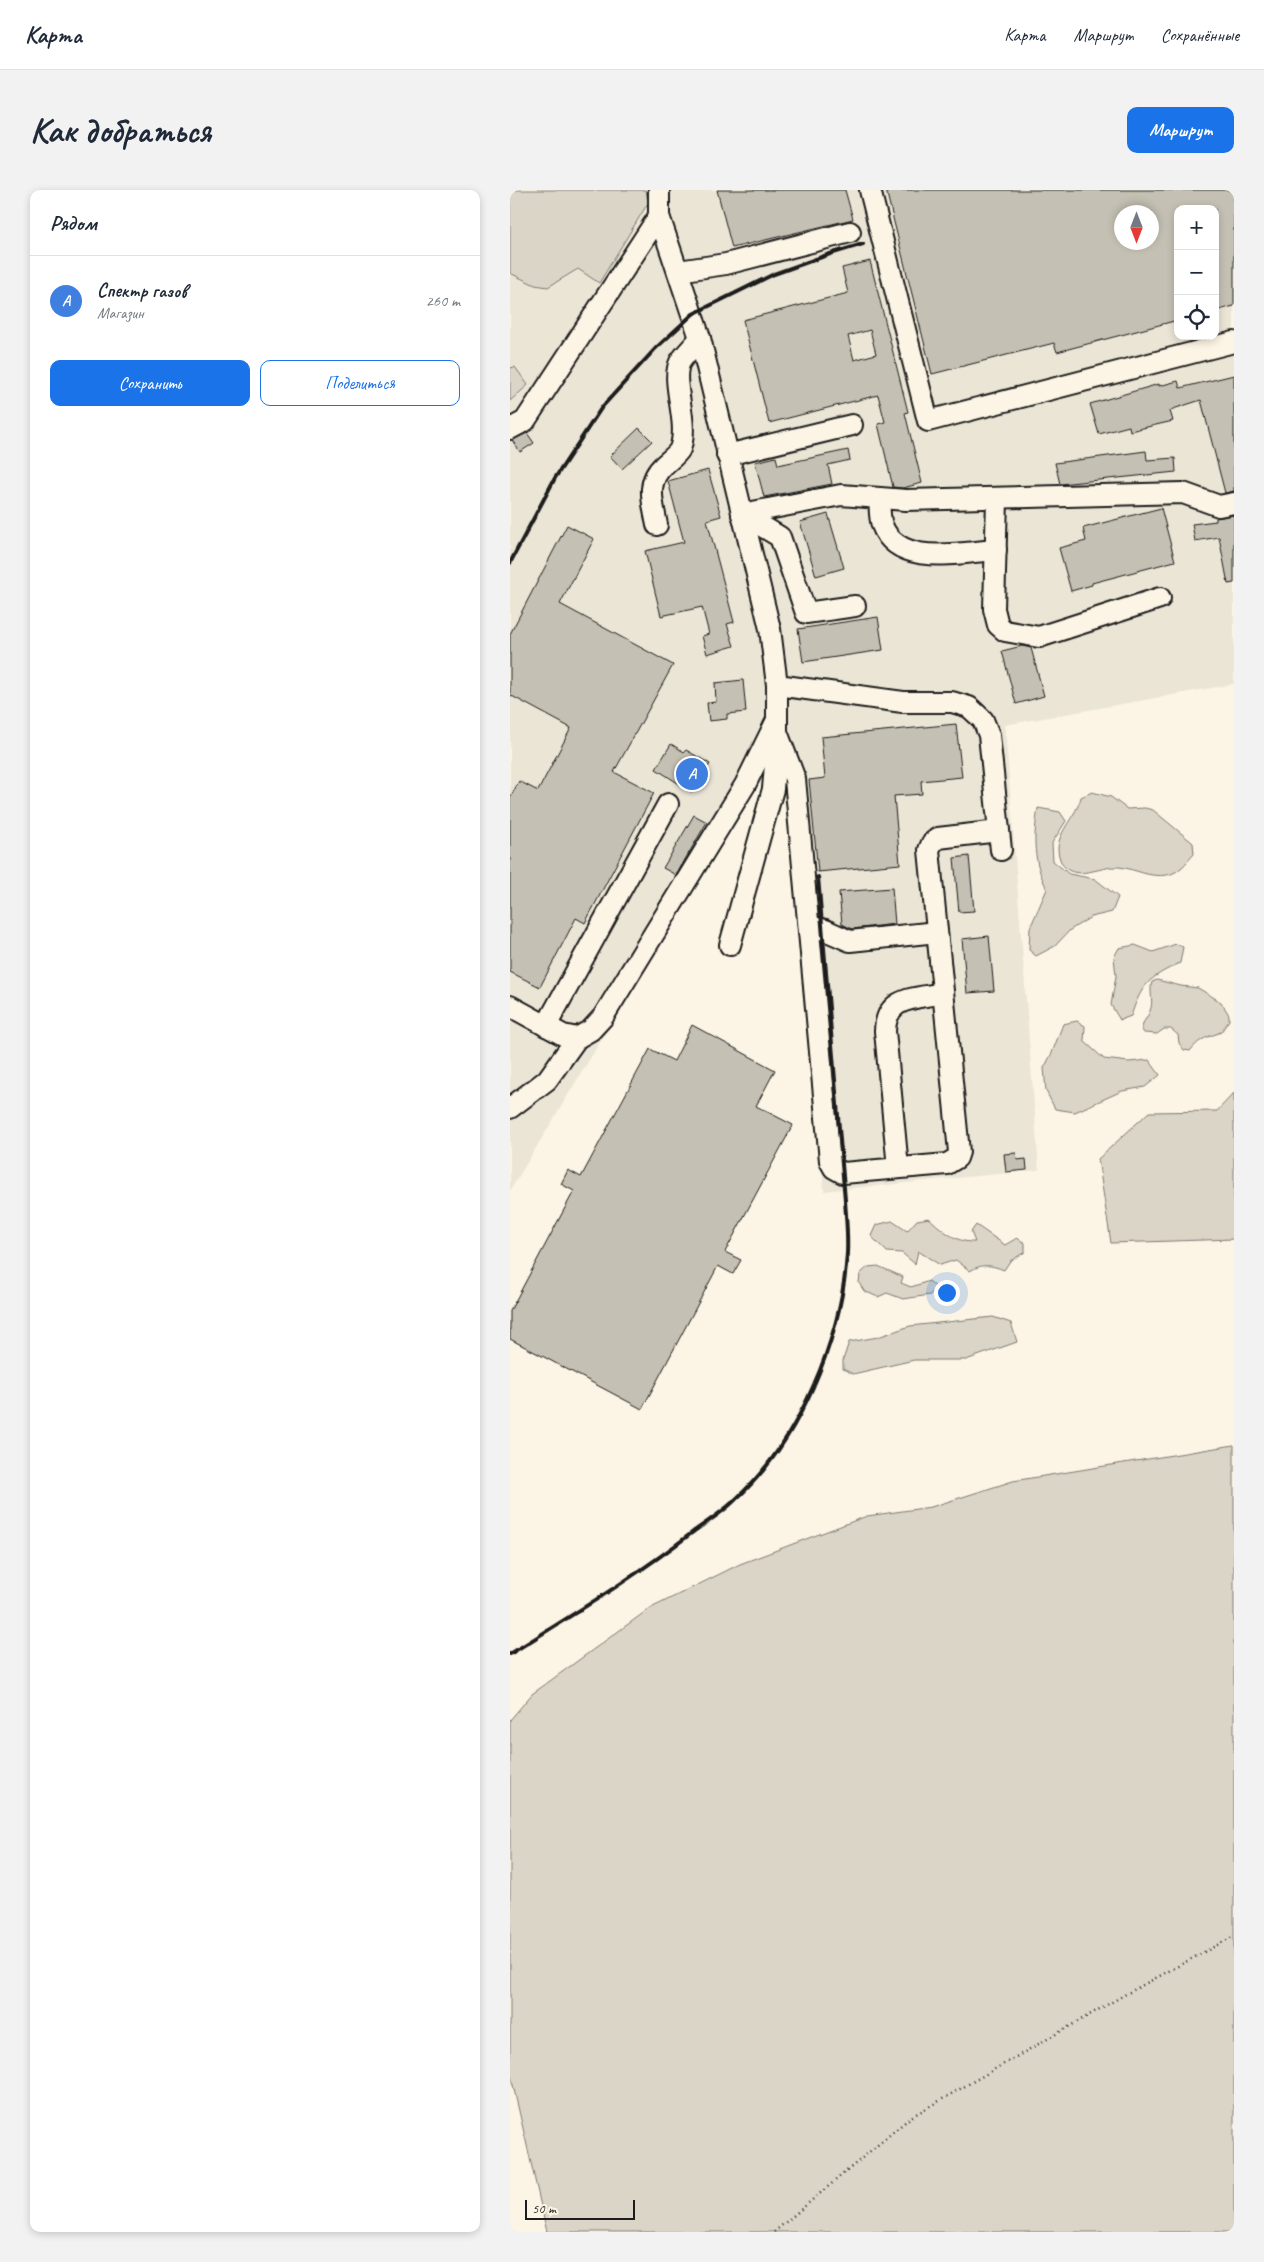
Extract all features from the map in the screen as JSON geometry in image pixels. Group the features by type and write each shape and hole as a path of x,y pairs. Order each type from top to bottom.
{"lane":[{"path":"659,190 659,216 700,338 770,629 777,685 777,726 773,789 730,946"},
{"path":"870,190 928,421 1234,342"},
{"path":"510,429 525,421 659,216"},
{"path":"678,271 726,264 850,232"},
{"path":"657,525 650,486 657,471 680,450 683,429 682,406 676,377 680,362 700,338"},
{"path":"727,455 852,424"},
{"path":"742,514 841,495 906,500 1183,493 1219,506 1234,502"},
{"path":"880,498 882,524 890,539 904,550 926,554 996,550"},
{"path":"997,499 994,609 998,625 1005,632 1039,637 1160,598"},
{"path":"742,514 780,537 806,613 855,606"},
{"path":"777,685 903,702 952,702 969,707 983,720 989,735 1000,841 947,836 938,838 932,843 929,850 959,1152 954,1162 847,1174 834,1168 830,1161 794,779 777,726"},
{"path":"510,1108 547,1080 577,1038 591,1030 603,1017 746,785 777,726"},
{"path":"546,1026 668,804"},
{"path":"809,926 825,930 850,941 937,932"},
{"path":"898,1168 885,1017 899,1003 943,993"},
{"path":"510,1006 563,1035 577,1038"}],"path":[{"path":"774,2232 911,2117 1126,1994 1234,1936"}],"shaded area":[{"path":"510,190 1234,190 1234,684 1005,725 1039,1170 824,1191 784,786 763,772 510,1191"},
{"path":"510,190 646,190 648,203 599,283 578,269 548,287 535,285 510,273"},
{"path":"515,367 528,385 510,401 510,368"},
{"path":"1092,792 1111,797 1127,809 1145,808 1153,810 1193,843 1194,854 1179,870 1160,876 1119,867 1076,873 1069,871 1063,865 1059,856 1059,840 1081,797"},
{"path":"1038,808 1060,812 1066,821 1052,843 1053,861 1069,874 1095,879 1118,897 1112,912 1091,917 1070,930 1055,946 1036,956 1029,950 1030,928 1047,889 1042,879 1035,850"},
{"path":"1176,944 1183,947 1180,963 1161,973 1148,983 1139,996 1131,1016 1120,1020 1111,1005 1116,976 1114,957 1119,948 1135,945 1153,952"},
{"path":"1157,980 1198,988 1221,1002 1229,1015 1229,1020 1221,1032 1201,1040 1190,1051 1184,1050 1179,1043 1178,1035 1171,1029 1164,1029 1157,1034 1144,1033 1142,1030 1143,1024 1151,1007 1152,982"},
{"path":"1077,1021 1085,1026 1084,1041 1104,1059 1129,1062 1149,1060 1160,1075 1145,1087 1122,1091 1075,1112 1055,1109 1046,1091 1044,1068 1063,1024"},
{"path":"1234,1093 1234,1239 1111,1243 1098,1159 1149,1112 1217,1111"},
{"path":"929,1218 944,1231 968,1242 975,1242 971,1232 976,1225 1005,1245 1017,1238 1025,1243 1025,1252 1010,1261 1004,1270 987,1266 970,1271 956,1260 940,1265 918,1251 915,1264 902,1253 887,1252 871,1236 876,1225 892,1221 907,1231 917,1220"},
{"path":"878,1266 903,1277 901,1283 911,1287 929,1281 936,1287 930,1295 903,1299 887,1293 878,1297 864,1291 859,1283 860,1274 868,1267"},
{"path":"993,1317 1011,1323 1017,1342 966,1360 914,1360 853,1374 843,1369 843,1360 849,1342 878,1337 910,1326"},
{"path":"1234,1445 1234,2232 547,2232 510,2072 510,1720 532,1694 649,1609 740,1564 867,1516 931,1507 1013,1481"}],"building":[{"path":"717,190 845,190 853,219 732,248"},
{"path":"886,190 1234,190 1234,306 1219,310 1219,205 1174,205 1174,321 1057,352 1054,343 932,374"},
{"path":"870,261 908,412 905,413 922,483 903,488 893,487 878,424 885,422 878,395 769,423 743,320 848,293 842,268","holes":["870,330 876,354 854,360 848,336"]},
{"path":"1234,375 1234,491 1225,493 1201,400 1170,411 1173,421 1130,431 1129,426 1099,434 1090,404 1159,384 1159,386 1178,381 1180,388"},
{"path":"639,428 652,441 622,469 610,456"},
{"path":"527,433 534,443 520,452 512,440"},
{"path":"848,450 850,460 828,465 832,484 764,497 755,462 776,457 778,465"},
{"path":"1146,451 1147,460 1175,458 1176,472 1060,484 1055,463"},
{"path":"708,470 721,516 707,520 734,622 727,624 734,646 707,654 702,636 709,634 702,607 661,616 645,551 684,542 668,481"},
{"path":"1161,508 1175,561 1092,583 1092,585 1071,591 1059,548 1086,541 1083,528"},
{"path":"828,514 844,568 816,576 800,522"},
{"path":"1234,515 1234,583 1228,584 1219,537 1195,541 1192,524 1216,521 1216,518"},
{"path":"567,525 594,539 560,604 673,665 614,772 654,793 585,923 576,918 540,987 510,972 510,798 519,781 538,791 571,728 510,695 510,634"},
{"path":"878,617 883,650 803,662 798,629"},
{"path":"1022,646 1031,648 1044,696 1016,704 1002,651"},
{"path":"743,680 746,712 727,714 727,719 709,721 707,703 716,702 715,683"},
{"path":"956,724 962,777 921,781 922,794 894,796 900,864 818,872 809,780 825,778 821,737"},
{"path":"671,744 684,752 686,750 710,764 692,792 656,769"},
{"path":"694,815 707,822 676,875 663,868"},
{"path":"969,856 974,911 959,912 954,858"},
{"path":"892,888 895,924 852,929 842,924 839,892"},
{"path":"989,936 994,991 967,993 962,939"},
{"path":"692,1025 775,1070 756,1106 793,1125 725,1252 741,1260 733,1274 718,1266 642,1409 510,1339 510,1311 574,1191 561,1184 568,1170 581,1177 650,1049 674,1061"},
{"path":"1016,1153 1017,1160 1026,1159 1027,1170 1006,1172 1004,1154"}],"railway":[{"path":"510,563 555,478 602,407 656,348 693,314 774,274 863,244"},
{"path":"510,1654 626,1580 720,1513 758,1476 779,1449 813,1387 836,1319 847,1253 845,1200 818,877"}],"place":[{"name":"Спектр газов","path":"692,774"}]}
